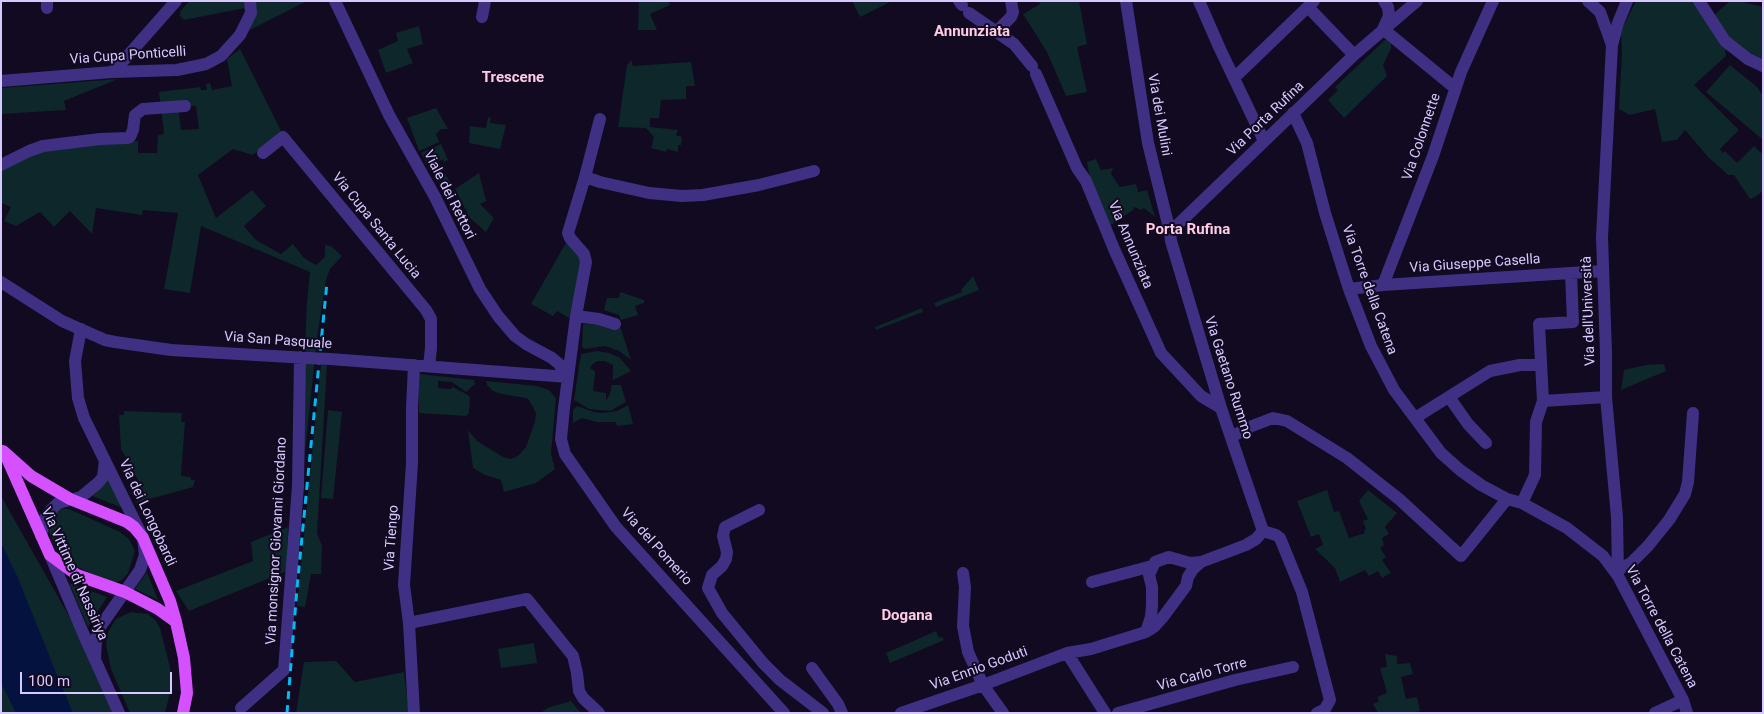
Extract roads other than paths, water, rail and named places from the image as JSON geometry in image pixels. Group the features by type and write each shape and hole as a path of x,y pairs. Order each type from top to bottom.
{"main road":[{"path":"2,449 30,476 70,499 127,522 134,527 142,538"},
{"name":"Via Vittime di Nassiriya","path":"2,449 50,555"},
{"name":"Via dei Longobardi","path":"142,538 170,601 176,622 184,658 187,693 183,713"},
{"path":"50,555 77,575 125,592 158,609 176,622"}],"street":[{"name":"Via Cupa Ponticelli","path":"1,81 112,72 177,70 206,64 221,56 240,35 251,12 250,1"},
{"name":"Viale dei Rettori","path":"335,1 389,115 435,197 480,289 498,316 515,336 552,358 568,377"},
{"path":"482,17 485,1"},
{"path":"997,31 1011,17 1013,12 1011,1"},
{"name":"Via dei Mulini","path":"1126,1 1148,143 1170,232"},
{"path":"1199,1 1264,141"},
{"path":"1384,1 1388,6 1390,16 1383,29 1454,88"},
{"name":"Via Porta Rufina","path":"1170,232 1354,55 1417,1"},
{"name":"Via Colonnette","path":"1383,285 1433,156 1454,88 1493,1"},
{"name":"Via dell'Università","path":"1588,1 1600,12 1612,46"},
{"name":"Via dell'Università","path":"1618,573 1617,517 1606,397 1602,237 1612,46 1618,23 1627,1"},
{"path":"1699,1 1725,41 1748,59 1763,66"},
{"path":"112,72 174,2"},
{"path":"1234,78 1311,4 1354,55"},
{"name":"Via Annunziata","path":"963,6 1014,44 1034,70 1077,168 1086,181 1114,249 1161,353 1201,396 1221,408"},
{"path":"1,165 43,146 100,139 127,138 132,134 135,115 143,109 185,106"},
{"name":"Via Torre della Catena","path":"1293,113 1307,143 1325,213 1349,289 1371,346 1394,390 1441,453 1460,470 1481,485 1507,499 1522,503 1567,528 1603,556 1618,573 1683,700 1687,713"},
{"path":"600,119 585,178 600,182 649,193 696,196 759,185 814,171"},
{"name":"Via Cupa Santa Lucia","path":"263,152 283,137 426,310 431,319 429,366"},
{"name":"Via del Pomerio","path":"585,178 568,236 584,254 586,262 576,316 561,440 565,454 616,527 784,713"},
{"name":"Via Gaetano Rummo","path":"1170,232 1190,307 1221,408 1263,531"},
{"name":"Via Giuseppe Casella","path":"1349,289 1383,285 1602,271"},
{"path":"1522,503 1535,475 1536,422 1543,401 1540,324 1573,322 1571,273"},
{"name":"Via San Pasquale","path":"1,282 62,321 115,342 164,348 568,377"},
{"path":"576,316 599,319 615,324"},
{"name":"Via dei Longobardi","path":"81,329 75,361 78,398 84,418 142,538"},
{"name":"Via monsignor Giovanni Giordano","path":"241,708 284,670 298,486 304,357"},
{"name":"Via Tiengo","path":"414,365 412,463 404,585 409,623 414,713"},
{"path":"1415,418 1490,371 1520,365 1541,365"},
{"path":"1449,397 1468,424 1486,443"},
{"path":"1543,401 1606,397"},
{"path":"1618,573 1648,546 1669,520 1685,494 1688,482 1693,413"},
{"path":"1231,436 1273,418 1287,421 1354,464 1399,499 1461,556 1507,499"},
{"path":"42,536 45,518 51,510 58,503 81,497 98,483 103,476 105,460"},
{"path":"759,510 725,527 723,536 727,552 726,559 710,580 708,588 722,613 763,663 780,680 824,713"},
{"path":"1146,632 1151,617 1152,587 1149,575 1155,562 1164,558 1174,558 1190,563 1201,562 1246,545 1256,539 1263,531 1276,535 1280,538 1302,592 1330,700 1325,709 1317,713"},
{"path":"95,659 96,639 100,627 140,570 145,556 142,538"},
{"name":"Via Vittime di Nassiriya","path":"50,555 82,633 119,713"},
{"path":"1178,560 1186,568 1188,577"},
{"path":"1146,632 1154,628 1186,586 1188,577 1193,569 1201,562"},
{"path":"1092,582 1152,566"},
{"path":"963,573 965,587 963,626 968,652 984,684 1003,713"},
{"path":"1152,587 1164,596 1179,594"},
{"path":"409,623 527,599 573,656 579,691 583,698 599,713"},
{"name":"Via Ennio Goduti","path":"901,713 1067,652 1091,649 1146,632"},
{"path":"1067,652 1105,713"},
{"name":"Via Carlo Torre","path":"1118,713 1235,680 1293,666"},
{"path":"812,668 838,704 842,713"},
{"path":"1655,713 1683,700"}],"railway":[{"path":"287,713 297,588 327,282"}],"district":[{"name":"Annunziata","path":"972,32"},
{"name":"Trescene","path":"513,78"},
{"name":"Porta Rufina","path":"1188,230"},
{"name":"Dogana","path":"907,616"}]}
